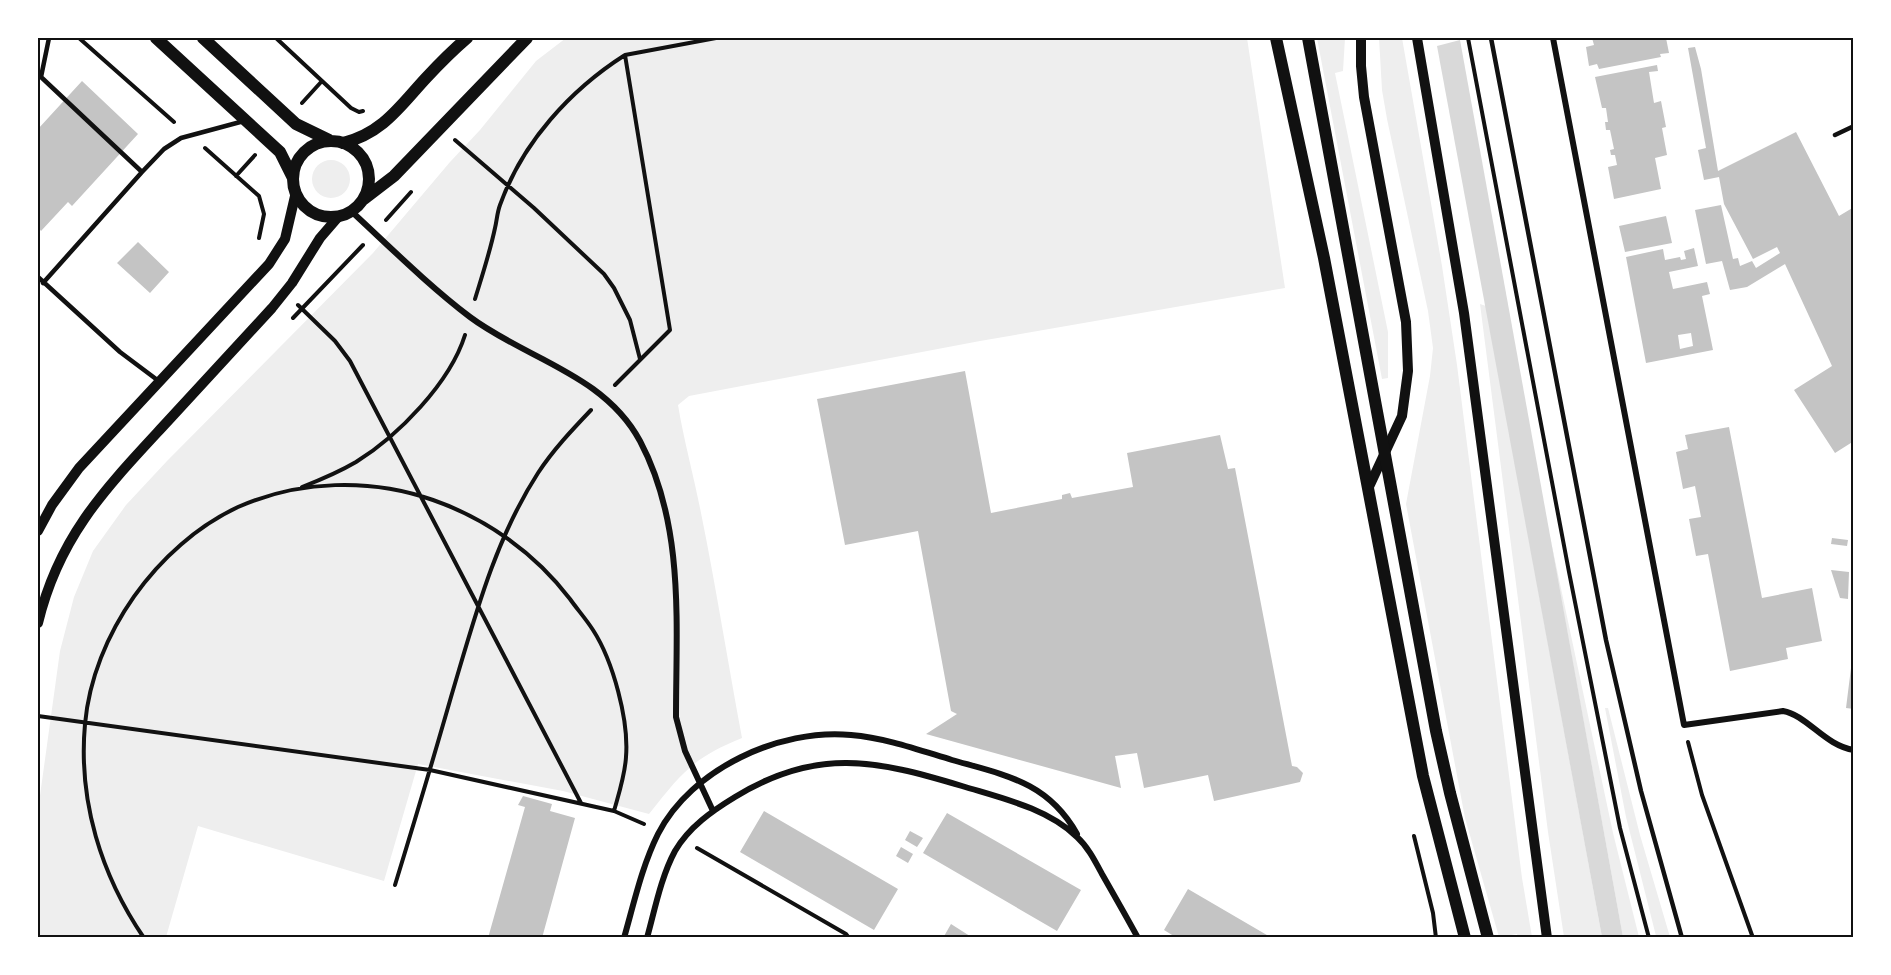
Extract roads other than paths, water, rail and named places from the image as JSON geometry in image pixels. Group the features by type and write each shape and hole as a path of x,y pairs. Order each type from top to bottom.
{"main road":[{"path":"156,38 280,152 287,162 296,192 302,203 315,213 327,217 345,213 394,176 527,38"},
{"path":"203,38 296,124 357,151 366,164 369,184 363,200"},
{"path":"293,178 302,155 314,145 364,136 383,124 467,38"},
{"path":"1276,38 1324,258 1423,776 1465,938"},
{"path":"1308,38 1436,731 1488,938"}],"street":[{"path":"1361,38 1364,97 1408,342 1408,371 1404,406 1399,423 1368,489"},
{"path":"1417,38 1464,313 1547,938"},
{"path":"1553,38 1684,725 1771,711 1788,712 1836,745 1854,750"},
{"path":"38,531 52,505 79,468 262,273 276,255 288,230 296,192"},
{"path":"38,623 55,568 90,509 284,293 320,238 345,213 470,317 580,379 628,423 639,439 656,479 672,543 677,590 676,717 679,735 713,811"},
{"path":"624,938 645,865 659,832 678,804 700,782 741,757 782,743 833,735 865,737 898,744 1000,774 1029,786 1060,808 1086,847 1138,938"},
{"path":"647,938 664,876 690,831 713,811 745,790 782,774 835,762 868,763 908,771 997,797 1054,819 1078,837"}],"lane":[{"path":"49,38 41,77 142,172"},
{"path":"1491,38 1608,651 1638,781 1682,938"},
{"path":"44,283 164,149 189,135 246,121"},
{"path":"1835,135 1854,126"},
{"path":"38,277 120,352 159,382"}]}
